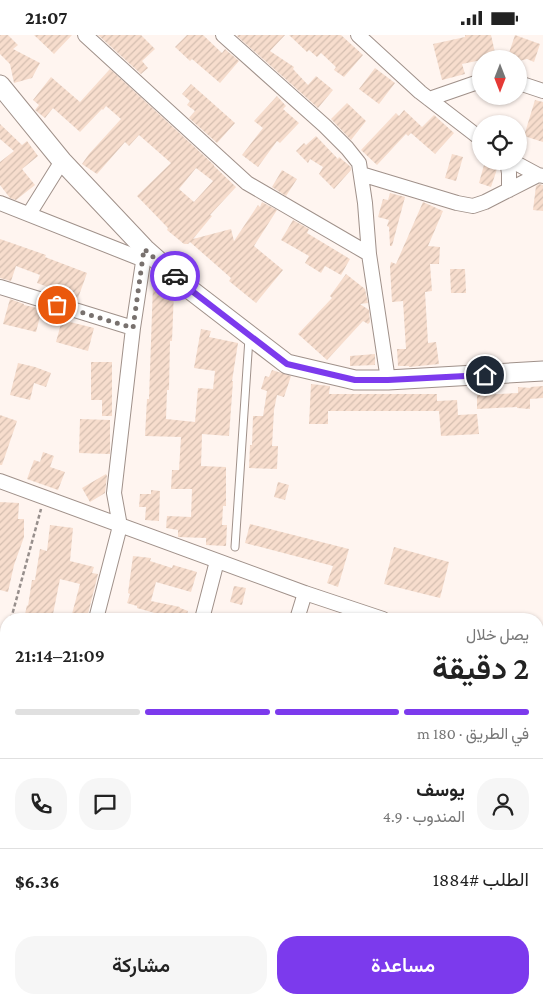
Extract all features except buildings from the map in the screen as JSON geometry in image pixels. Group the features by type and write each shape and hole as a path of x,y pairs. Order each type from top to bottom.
{"street":[{"path":"85,35 247,183 369,254"},
{"path":"224,35 325,126 360,163 369,254 388,380"},
{"path":"358,35 420,92 472,132"},
{"path":"429,99 472,84"},
{"path":"0,85 62,161 144,255 287,364 355,380 388,380 543,371"},
{"path":"528,86 543,91"},
{"path":"29,214 62,161"},
{"path":"527,168 541,175"},
{"path":"508,170 509,190"},
{"path":"361,174 456,203 473,205 485,202 541,175"},
{"path":"0,203 144,255"},
{"path":"98,613 120,526 114,493 133,328 144,255"},
{"path":"0,287 133,328"},
{"path":"0,481 305,593 365,613"},
{"path":"204,613 217,561"},
{"path":"299,613 305,593"}],"lane":[{"path":"235,547 249,335"}],"path":[{"path":"14,613 44,497"}],"way so far":[{"path":"57,305 133,328 144,260 144,249 175,276"}],"route":[{"path":"175,276 287,364 355,380 485,375"}]}
